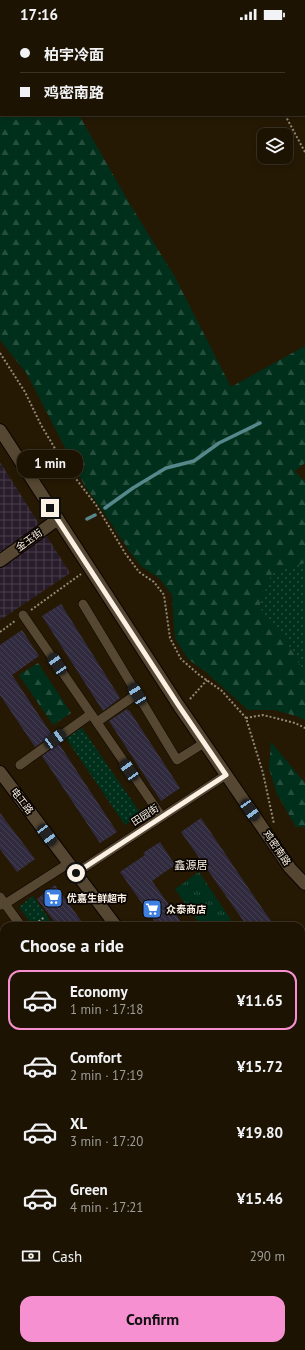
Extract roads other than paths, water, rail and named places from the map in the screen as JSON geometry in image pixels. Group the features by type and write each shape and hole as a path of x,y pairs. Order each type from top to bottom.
{"main road":[{"name":"鸡密南路","path":"0,430 179,706 290,868 305,884"},
{"name":"金玉街","path":"0,561 58,520"},
{"name":"电工路","path":"0,772 113,922"}],"street":[{"path":"83,604 177,760 204,743"},
{"path":"23,615 162,817"},
{"path":"97,722 137,694"},
{"path":"20,765 91,714"},
{"name":"田园街","path":"76,873 226,775"},
{"path":"18,922 2,902 69,863"}],"waterway":[{"path":"105,508 133,488 166,468 194,461 219,443 260,423"},
{"path":"87,519 95,515"}],"place":[{"name":"优嘉生鲜超市","path":"53,898"},
{"name":"众泰商店","path":"152,909"}],"district":[{"name":"鑫源居","path":"191,865"}]}
